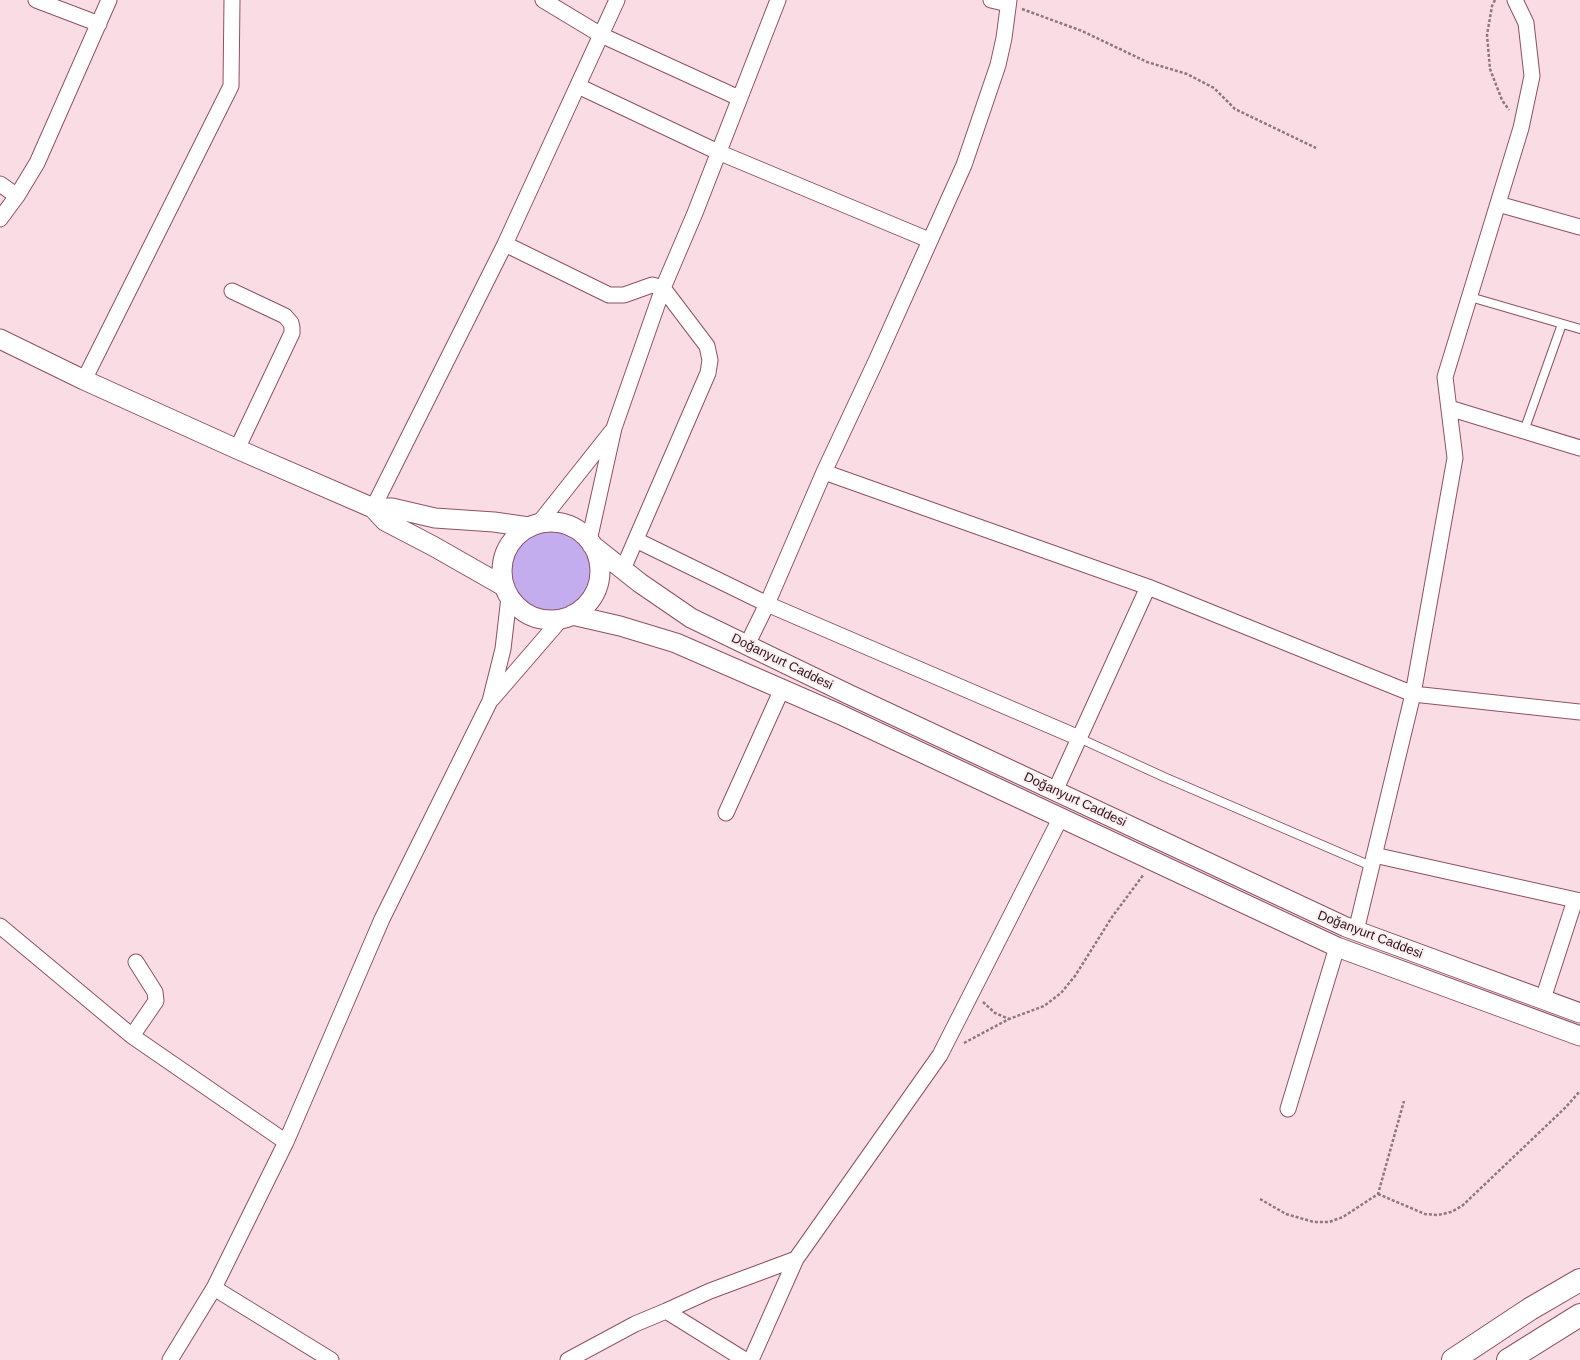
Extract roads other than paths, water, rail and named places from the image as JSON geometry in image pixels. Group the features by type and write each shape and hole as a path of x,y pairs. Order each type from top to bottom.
{"main road":[{"path":"1453,1360 1530,1309 1580,1280"},
{"path":"1513,1359 1580,1315"}],"street":[{"path":"36,0 98,24"},
{"path":"0,219 17,196 37,163 109,0"},
{"path":"84,380 231,86 232,0"},
{"path":"543,0 601,35 739,98"},
{"path":"373,508 506,244 617,0"},
{"path":"591,543 614,428 663,288 695,213 778,0"},
{"path":"747,645 767,604 824,472 876,361 929,240 964,165 998,65 1004,38 1008,2 991,0"},
{"path":"1356,931 1413,694 1455,458 1445,377 1521,128 1532,76 1526,22 1515,0"},
{"path":"578,86 718,152 929,240"},
{"path":"0,184 17,196"},
{"path":"1498,204 1580,227"},
{"path":"506,244 609,295 624,295 652,285 663,288 707,346 710,360 708,373 623,569"},
{"path":"232,291 285,316 291,323 292,328 292,333 237,449"},
{"path":"0,339 84,380 373,508 392,508 435,518 534,525 549,522 569,525 578,530 591,543 597,554 600,574 598,584 588,602 567,616 490,701"},
{"path":"1449,408 1580,448"},
{"path":"170,1360 214,1288 286,1142 382,919 490,701 503,649 507,592 502,567 506,552 513,539 534,525 614,428"},
{"path":"824,472 1148,587 1413,694 1580,712"},
{"path":"373,508 385,521 439,549 507,592 523,611 532,616 552,620 567,616"},
{"path":"636,540 767,604 1079,738"},
{"name":"Doğanyurt Caddesi","path":"591,543 623,569 691,618 848,694 1287,901 1356,931 1580,1013"},
{"path":"1055,791 1148,587"},
{"name":"Doğanyurt Caddesi","path":"567,616 620,626 676,644 853,720 1337,947 1580,1036"},
{"path":"726,813 782,689"},
{"path":"751,1360 796,1259 940,1055 1061,817"},
{"path":"1373,860 1577,900 1542,999"},
{"path":"0,926 132,1036 286,1142"},
{"path":"1288,1109 1337,947"},
{"path":"132,1036 156,1001 155,992 136,962"},
{"path":"568,1360 635,1324 710,1291 796,1259"},
{"path":"214,1288 331,1360"},
{"path":"666,1311 745,1360"}],"lane":[{"path":"1477,299 1580,329"},
{"path":"1524,431 1562,324"},
{"path":"1079,738 1164,777 1373,860"}]}
